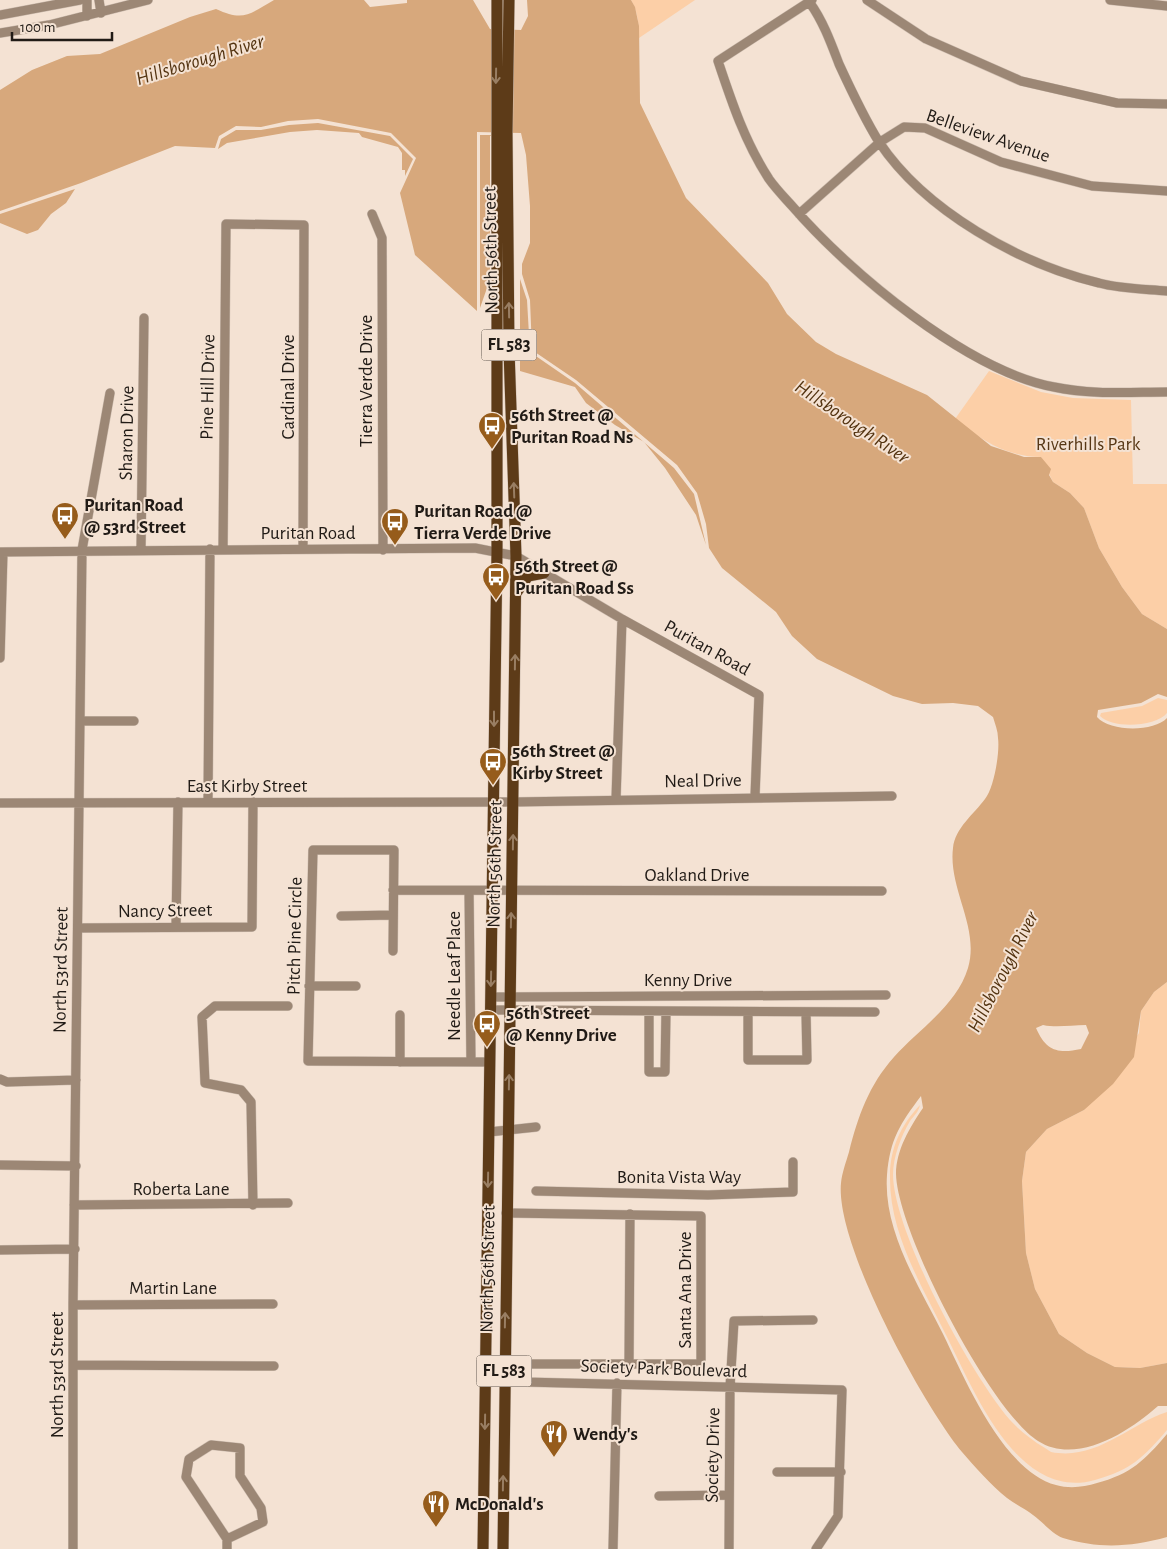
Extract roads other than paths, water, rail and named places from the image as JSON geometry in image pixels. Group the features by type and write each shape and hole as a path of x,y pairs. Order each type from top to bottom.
{"main road":[{"name":"North 56th Street","path":"497,0 516,556 503,1549"},
{"name":"North 56th Street","path":"483,1549 497,551 496,382 501,134 510,27 509,0"},
{"path":"496,382 510,382"},
{"path":"515,594 528,576 544,573"},
{"path":"495,694 514,694"}],"street":[{"path":"0,14 80,0"},
{"path":"87,0 93,14"},
{"path":"93,14 99,0"},
{"path":"0,33 93,14 148,0"},
{"path":"867,0 926,39 1021,81 1117,103 1167,104"},
{"path":"1110,0 1167,6"},
{"path":"1167,291 1100,284 1032,262 963,221 913,182 880,142 848,84 819,15 811,1 718,61 749,146 770,181 822,239 912,315 978,359 1017,376 1053,387 1084,392 1167,392"},
{"name":"Belleview Avenue","path":"799,214 880,142 904,127 925,128 1002,162 1092,186 1167,191"},
{"name":"Tierra Verde Drive","path":"372,214 382,238 383,550"},
{"name":"Pine Hill Drive","path":"222,549 226,224 304,225"},
{"name":"Cardinal Drive","path":"304,225 304,549"},
{"name":"Sharon Drive","path":"142,549 144,318"},
{"name":"North 53rd Street","path":"73,1549 73,1305 82,550 110,393"},
{"name":"Puritan Road","path":"2,552 142,549 383,550 475,548 516,556 622,619 759,695 755,796"},
{"path":"208,802 210,549"},
{"path":"0,658 2,552"},
{"path":"616,799 622,619"},
{"path":"81,721 134,721"},
{"name":"Neal Drive","path":"514,802 755,796 892,796"},
{"path":"176,926 178,802"},
{"name":"Nancy Street","path":"78,928 252,927 253,802"},
{"name":"East Kirby Street","path":"0,803 514,802"},
{"name":"Pitch Pine Circle","path":"393,890 394,850 313,850 312,969 309,986 308,1061 490,1062"},
{"path":"394,951 393,890 493,890"},
{"name":"Oakland Drive","path":"493,890 882,891"},
{"name":"Needle Leaf Place","path":"469,891 471,1062"},
{"path":"341,916 393,915"},
{"path":"309,986 356,986"},
{"name":"Kenny Drive","path":"491,997 886,995"},
{"path":"253,1205 251,1102 241,1090 205,1083 202,1017 215,1006 288,1006"},
{"path":"491,1010 875,1012"},
{"path":"649,1012 649,1072 665,1072 666,1011"},
{"path":"748,1012 748,1060 807,1060 806,1012"},
{"path":"400,1015 400,1062"},
{"path":"0,1079 7,1082 76,1080"},
{"path":"489,1132 536,1127"},
{"name":"Bonita Vista Way","path":"536,1191 708,1195 792,1192 792,1162"},
{"path":"0,1165 76,1166"},
{"name":"Roberta Lane","path":"74,1205 253,1205 288,1203"},
{"path":"506,1213 630,1214 629,1363 525,1364 525,1382"},
{"name":"Santa Ana Drive","path":"629,1363 701,1364 701,1216 630,1214"},
{"path":"0,1250 75,1249"},
{"name":"Martin Lane","path":"73,1305 273,1304"},
{"name":"Society Drive","path":"729,1549 730,1388 734,1320 813,1320"},
{"path":"73,1365 274,1366"},
{"name":"Society Park Boulevard","path":"485,1376 525,1382 842,1390 840,1472"},
{"path":"613,1549 617,1384"},
{"path":"211,1446 238,1447 240,1450 240,1476 261,1508 262,1522 226,1544 186,1477 189,1459 211,1446"},
{"path":"777,1472 840,1472 838,1516 816,1549"},
{"path":"658,1496 728,1495"}],"water":[{"name":"Hillsborough River","path":"274,0 364,0 370,7 407,3 407,0 473,0 490,29 521,30 528,16 527,0 631,0 635,7 639,26 640,103 686,198 768,283 787,314 816,342 836,354 927,395 991,446 1024,457 1041,457 1051,469 1049,475 1053,482 1070,493 1084,508 1099,548 1122,587 1142,614 1167,629 1167,697 1158,694 1141,703 1098,710 1097,717 1103,722 1121,728 1143,728 1161,723 1167,718 1167,982 1154,992 1141,1011 1134,1057 1113,1084 1084,1110 1047,1129 1026,1152 1022,1181 1026,1253 1035,1289 1059,1334 1087,1353 1115,1367 1140,1368 1167,1363 1167,1406 1158,1406 1133,1426 1118,1435 1086,1448 1069,1450 1053,1448 1038,1441 1018,1423 996,1395 949,1318 912,1236 900,1201 896,1174 898,1156 909,1131 923,1108 921,1096 897,1133 888,1162 887,1196 891,1217 904,1257 974,1398 1003,1443 1019,1462 1037,1476 1056,1485 1077,1487 1109,1479 1128,1470 1144,1459 1167,1434 1167,1537 1128,1545 1089,1544 1063,1538 1007,1498 989,1482 962,1452 945,1429 925,1398 884,1322 852,1244 843,1210 842,1175 856,1126 871,1090 894,1057 936,1016 955,994 968,968 971,953 970,938 955,878 953,848 957,834 985,799 991,787 996,770 998,744 998,733 993,717 978,706 953,703 922,704 893,696 817,659 792,636 776,612 722,568 709,548 706,524 697,493 677,465 576,380 532,350 530,300 522,274 522,264 530,243 530,206 526,155 521,133 477,132 477,311 415,255 400,193 416,158 391,133 318,119 288,121 261,127 236,126 219,136 215,148 175,146 81,183 0,211 0,90 32,70 67,56 100,54 190,17 216,9 233,15 246,15","holes":["1043,1025 1086,1025 1089,1033 1081,1049 1059,1051 1044,1042 1036,1028"]},
{"path":"318,123 390,136 413,159 405,176 405,170 402,170 402,153 398,147 362,137 359,133 317,130 290,132 227,143 218,149 221,139 236,130 261,130 289,125"},
{"path":"480,135 492,135 490,136 490,287 487,288 480,308"},
{"path":"75,189 66,203 51,214 38,230 27,234 0,223 0,214"},
{"path":"520,279 527,300 530,352 575,383 643,441 615,425 586,403 575,387 520,371"},
{"path":"645,443 674,468 694,494 706,545 696,515 665,468"}],"place":[{"name":"56th Street @ Puritan Road Ns","path":"492,450"},
{"name":"Puritan Road @ 53rd Street","path":"65,540"},
{"name":"Puritan Road @ Tierra Verde Drive","path":"395,546"},
{"name":"56th Street @ Puritan Road Ss","path":"496,601"},
{"name":"56th Street @ Kirby Street","path":"493,786"},
{"name":"56th Street @ Kenny Drive","path":"487,1048"},
{"name":"Wendy's","path":"554,1458"},
{"name":"McDonald's","path":"436,1528"}],"park label":[{"name":"Riverhills Park","path":"1088,444"}]}
